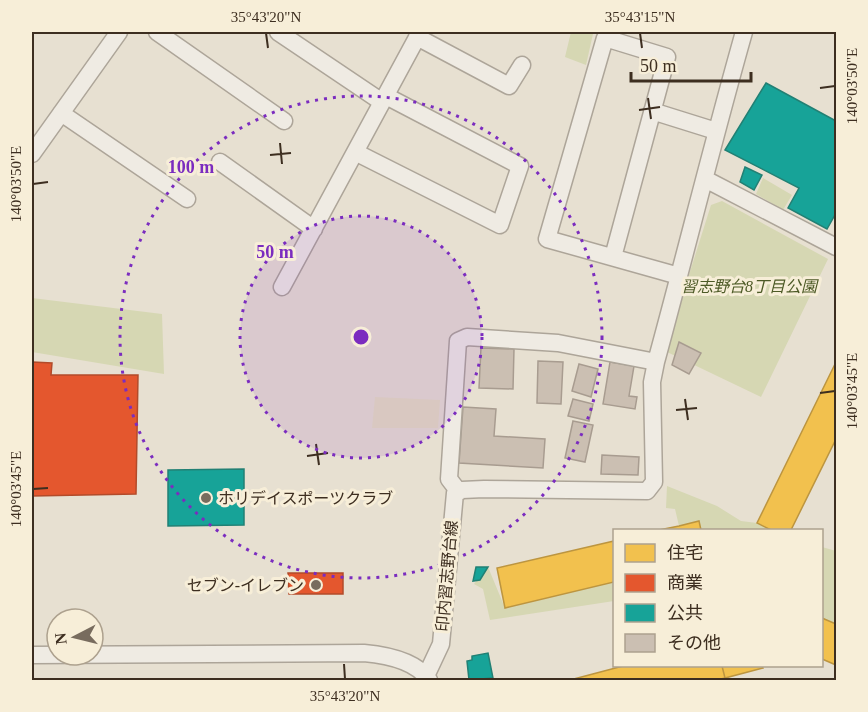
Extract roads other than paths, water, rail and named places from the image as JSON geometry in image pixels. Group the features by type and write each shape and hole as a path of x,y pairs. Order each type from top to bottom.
{"street":[{"path":"32,154 119,32"},
{"path":"157,32 284,122"},
{"path":"278,32 384,99 520,166 500,225 355,152"},
{"path":"656,362 558,343 467,337 458,341 449,478 456,497 484,489 646,491 654,482 652,382 656,362 744,32"},
{"path":"282,287 419,34 509,86 522,65"},
{"path":"613,257 667,57 605,38 547,239 679,276"},
{"path":"652,111 716,131"},
{"path":"61,113 187,199"},
{"path":"220,162 314,229"},
{"path":"705,178 837,247"},
{"name":"印内習志野台線","path":"427,678 441,644 456,497"},
{"path":"32,655 364,653 396,659 419,670 427,678"}],"place":[{"name":"ホリデイスポーツクラブ","path":"206,498"},
{"name":"セブン-イレブン","path":"316,585"}],"park label":[{"name":"習志野台8丁目公園","path":"749,286"}]}
